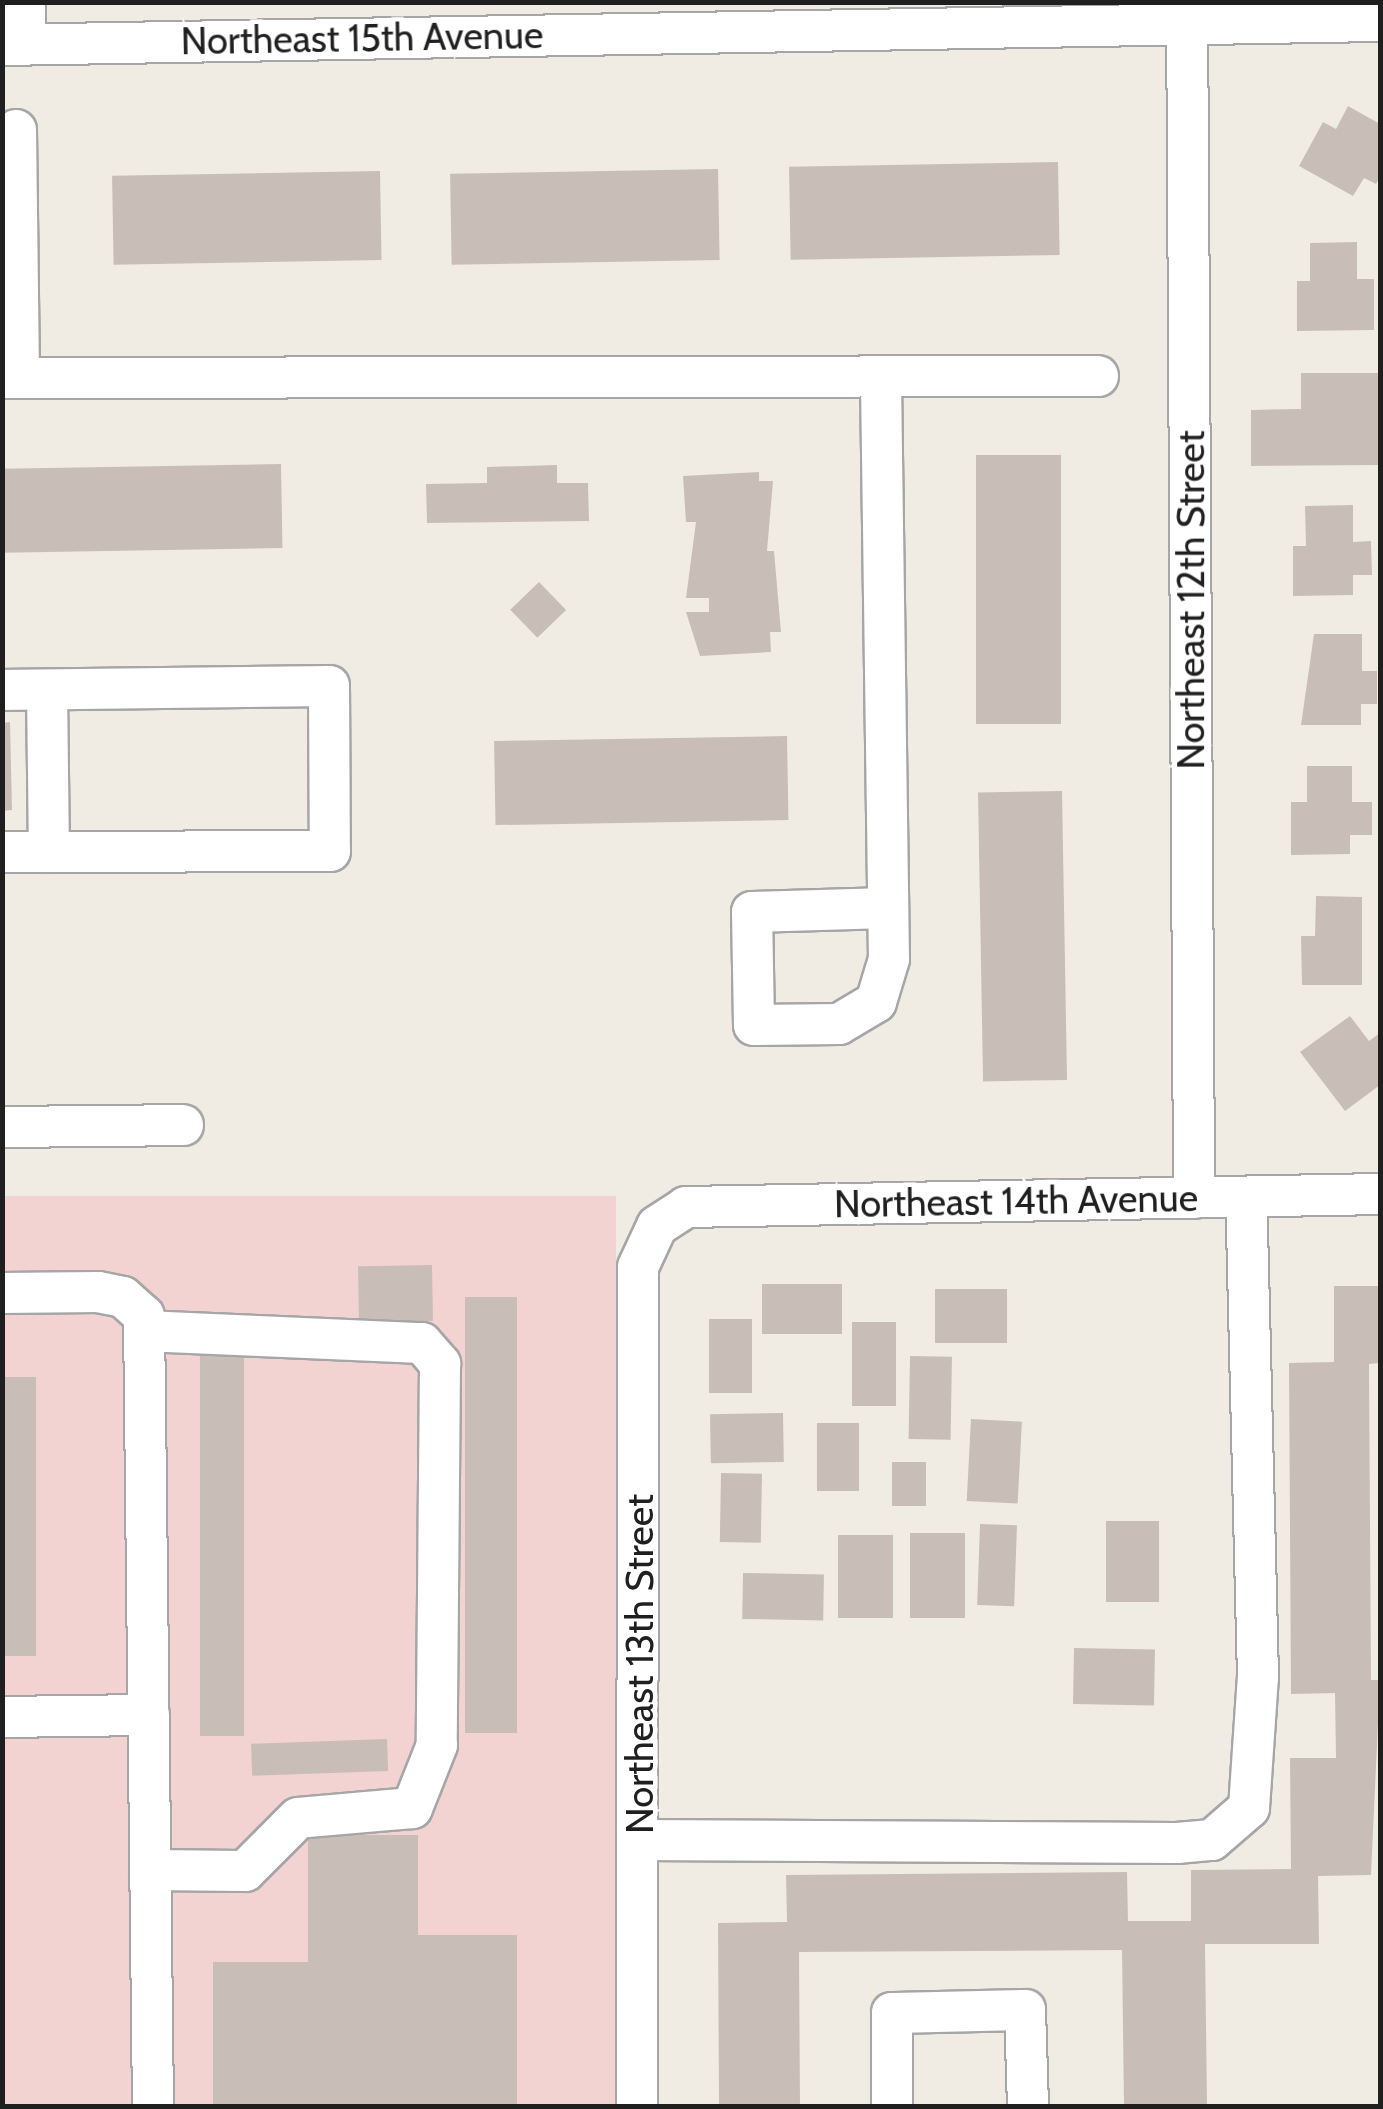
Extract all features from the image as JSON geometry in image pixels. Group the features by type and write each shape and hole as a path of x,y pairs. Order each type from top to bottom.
{"street":[{"path":"14,45 26,2"},
{"name":"Northeast 15th Avenue","path":"14,45 599,18 1187,13 1380,21"},
{"name":"Northeast 12th Street","path":"1187,13 1194,1198"},
{"path":"16,130 11,378 881,381 1098,376"},
{"path":"881,381 888,908"},
{"path":"2,690 329,686 330,851 2,852"},
{"path":"46,690 49,852"},
{"path":"2,1128 183,1125"},
{"name":"Northeast 14th Avenue","path":"656,1226 686,1207 1380,1194"},
{"path":"641,1840 1177,1843 1212,1840 1249,1808 1258,1677 1246,1197"},
{"name":"Northeast 13th Street","path":"637,2106 641,1840 638,1267 656,1226"},
{"path":"2,1294 123,1298 144,1316 153,2106"},
{"path":"144,1332 422,1343 440,1364 438,1746 412,1808 298,1818 245,1871 150,1870"},
{"path":"2,1717 148,1715"},
{"path":"892,2106 892,2013 1025,2010 1028,2106"}],"shaded area":[{"path":"2,1196 616,1196 616,2106 2,2106"}],"building":[{"path":"1348,106 1380,124 1380,177 1376,184 1364,178 1353,196 1299,166 1323,122 1336,129"},
{"path":"1058,162 1060,255 791,260 789,167"},
{"path":"718,169 720,260 452,265 450,174"},
{"path":"380,171 382,260 114,265 112,176"},
{"path":"1357,242 1357,279 1374,279 1374,330 1297,331 1297,281 1310,281 1310,243"},
{"path":"1301,373 1380,373 1380,465 1251,466 1251,410 1301,409"},
{"path":"976,455 1061,455 1061,724 976,724"},
{"path":"281,464 282,548 4,553 2,469"},
{"path":"557,465 557,483 588,483 589,521 427,523 426,484 487,483 487,467"},
{"path":"759,472 759,481 773,481 767,551 774,551 781,632 770,632 771,652 700,656 686,612 709,612 709,598 686,598 696,522 686,522 683,476"},
{"path":"1353,505 1353,542 1371,541 1372,575 1353,575 1353,595 1293,596 1293,546 1306,546 1305,506"},
{"path":"539,582 566,610 537,638 510,610"},
{"path":"1314,634 1362,634 1362,671 1377,671 1377,704 1361,704 1361,725 1301,725"},
{"path":"10,722 12,810 2,811 2,723"},
{"path":"787,736 788,820 496,825 494,741"},
{"path":"1307,766 1352,766 1352,802 1372,802 1372,835 1350,835 1350,854 1291,855 1291,802 1307,802"},
{"path":"1062,791 1067,1080 983,1081 978,792"},
{"path":"1316,896 1362,897 1362,985 1302,985 1301,936 1315,936"},
{"path":"1350,1016 1369,1041 1380,1033 1380,1085 1345,1111 1300,1052"},
{"path":"432,1265 433,1321 359,1322 358,1266"},
{"path":"762,1284 842,1284 842,1334 762,1334"},
{"path":"1334,1286 1380,1286 1380,1363 1369,1364 1371,1680 1380,1680 1371,1875 1318,1876 1319,1944 1205,1944 1207,2106 1124,2106 1122,1950 799,1952 800,2106 719,2106 718,1923 787,1922 786,1875 1127,1872 1128,1921 1191,1921 1191,1870 1291,1869 1290,1758 1336,1758 1335,1693 1291,1694 1289,1363 1334,1362"},
{"path":"935,1289 1007,1289 1007,1343 935,1343"},
{"path":"465,1297 517,1297 517,1733 465,1733"},
{"path":"709,1319 752,1319 752,1393 709,1393"},
{"path":"852,1322 896,1322 896,1406 852,1406"},
{"path":"200,1352 244,1352 244,1736 200,1736"},
{"path":"910,1356 952,1357 951,1440 909,1439"},
{"path":"2,1377 36,1377 36,1656 2,1656"},
{"path":"783,1413 784,1462 711,1463 710,1414"},
{"path":"971,1419 1022,1422 1018,1504 967,1501"},
{"path":"817,1423 859,1423 859,1491 817,1491"},
{"path":"892,1462 926,1462 926,1506 892,1506"},
{"path":"721,1473 762,1474 761,1543 720,1542"},
{"path":"1106,1521 1159,1521 1159,1602 1106,1602"},
{"path":"980,1524 1017,1525 1014,1606 977,1605"},
{"path":"910,1533 965,1533 965,1618 910,1618"},
{"path":"838,1535 893,1535 893,1618 838,1618"},
{"path":"743,1573 824,1574 823,1620 742,1619"},
{"path":"1074,1648 1155,1649 1154,1705 1073,1704"},
{"path":"387,1739 388,1771 252,1776 251,1744"},
{"path":"308,1835 418,1835 418,1935 517,1935 517,2106 213,2106 213,1962 308,1962"}]}
